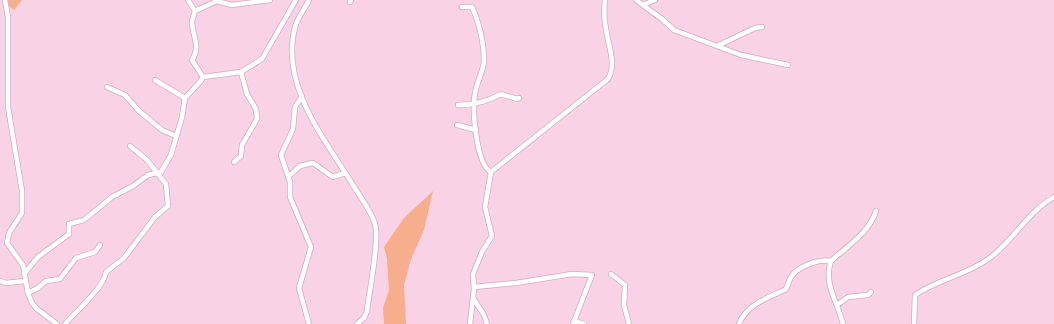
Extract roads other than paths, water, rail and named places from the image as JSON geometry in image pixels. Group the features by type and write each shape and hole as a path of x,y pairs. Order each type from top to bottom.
{"street":[{"path":"5,0 8,17 8,107 22,191 22,212 9,233 7,243 23,265 28,293 38,309 57,324"},
{"path":"188,0 194,11 192,23 197,41 197,53 192,60 202,77"},
{"path":"194,11 217,1 232,5 270,0"},
{"path":"202,77 241,72 262,59 296,0"},
{"path":"309,0 296,23 293,37 292,57 296,80 318,132 346,173 376,224 377,238 367,311 364,318 357,324"},
{"path":"470,324 474,287 473,274 482,252 492,236 485,207 491,172 608,79 612,73 612,59 605,29 605,0"},
{"path":"636,0 674,30 741,55 788,65"},
{"path":"643,5 655,0"},
{"path":"462,7 472,7 478,19 484,61 475,92 474,104 476,130 483,162 487,170 491,172"},
{"path":"717,46 755,28 762,27"},
{"path":"234,162 241,156 242,145 257,119 256,109 247,94 241,72"},
{"path":"24,274 38,257 69,234 69,224 84,220 112,197 133,186 148,175 161,172 171,155 185,98 200,82 202,77"},
{"path":"155,80 170,91 185,98"},
{"path":"106,87 125,95 139,111 162,130 176,136"},
{"path":"458,105 474,104 492,99 501,94 517,99 519,98"},
{"path":"302,96 295,107 293,129 281,155 290,182 290,197 311,247 299,288 309,324"},
{"path":"458,125 476,130"},
{"path":"65,324 82,304 88,302 105,278 106,272 124,258 155,217 168,206 166,184 147,160 134,151 130,146"},
{"path":"288,177 300,166 313,163 333,177 346,173"},
{"path":"914,324 915,295 926,287 949,280 987,260 1010,239 1032,214 1054,197"},
{"path":"843,324 828,278 831,261 863,233 873,221 876,211"},
{"path":"28,293 38,288 46,281 60,279 76,258 95,252 100,246"},
{"path":"739,324 742,315 753,305 786,288 792,276 801,269 822,259 831,261"},
{"path":"474,287 516,283 572,274 592,275 574,322 584,324"},
{"path":"611,274 624,285 624,305 629,324"},
{"path":"0,281 6,283 25,281"},
{"path":"837,305 848,297 868,295 871,292"},
{"path":"473,298 484,315 486,324"}]}
